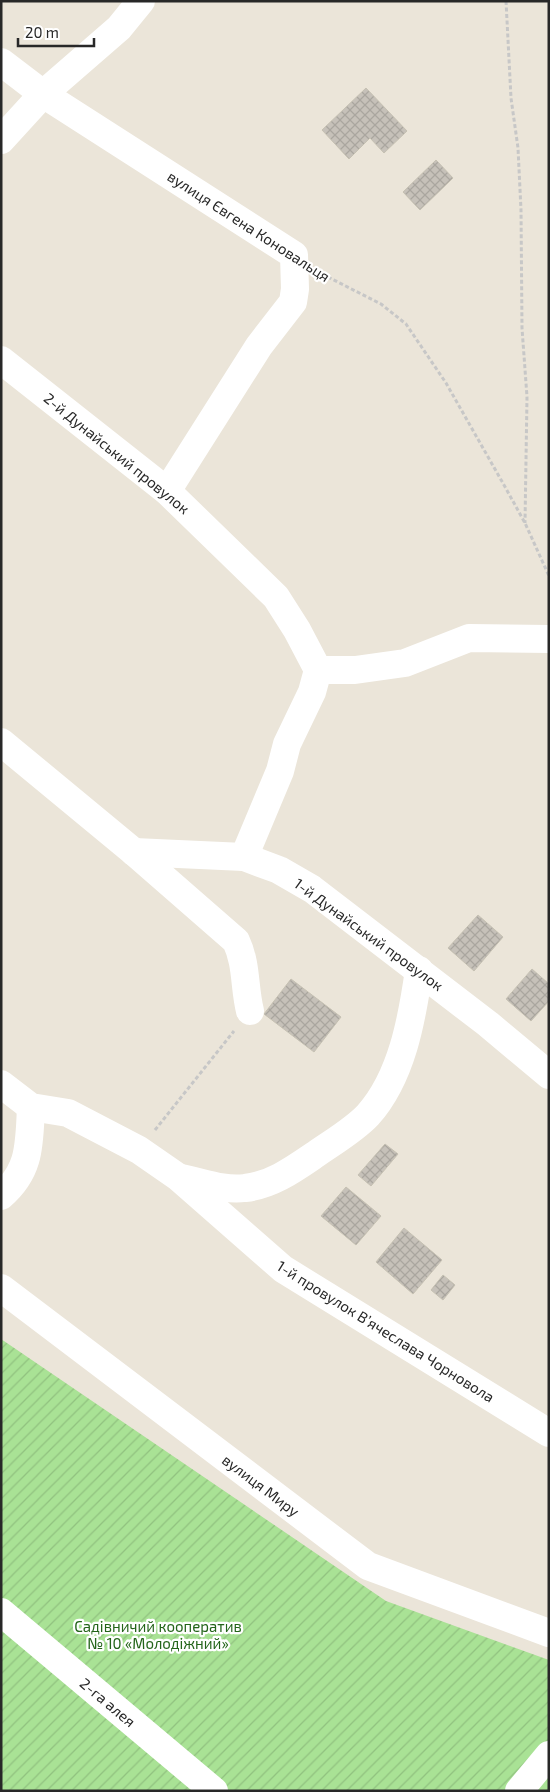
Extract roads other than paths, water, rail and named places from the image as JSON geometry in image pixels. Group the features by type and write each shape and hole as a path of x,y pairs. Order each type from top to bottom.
{"street":[{"path":"1,140 43,94 119,28 141,1"},
{"name":"вулиця Євгена Коновальця","path":"1,62 43,94 294,255 295,289 293,302 259,346 167,491"},
{"name":"2-й Дунайський провулок","path":"1,360 167,491 276,597 298,630 318,670"},
{"path":"244,857 280,771 287,744 312,692 318,670 355,670 397,664 469,638 549,639"},
{"path":"1,742 134,852 236,941 243,954 246,968 245,983 250,1011"},
{"name":"1-й Дунайський провулок","path":"134,852 244,857 279,870 312,888 419,970 549,1075"},
{"path":"178,1177 223,1188 244,1188 266,1184 294,1169 366,1117 381,1099 403,1047 413,1013 419,970"},
{"path":"1,1084 31,1108 28,1153 22,1171 11,1187 1,1196"},
{"name":"1-й провулок Вʼячеслава Чорновола","path":"31,1108 68,1113 140,1150 178,1177 283,1270 549,1434"},
{"name":"вулиця Миру","path":"1,1288 368,1566 549,1633"},
{"name":"2-га алея","path":"1,1612 214,1791"},
{"path":"519,1791 549,1755"}],"park label":[{"name":"Садівничий кооператив № 10 «Молодіжний»","path":"158,1634"}]}
